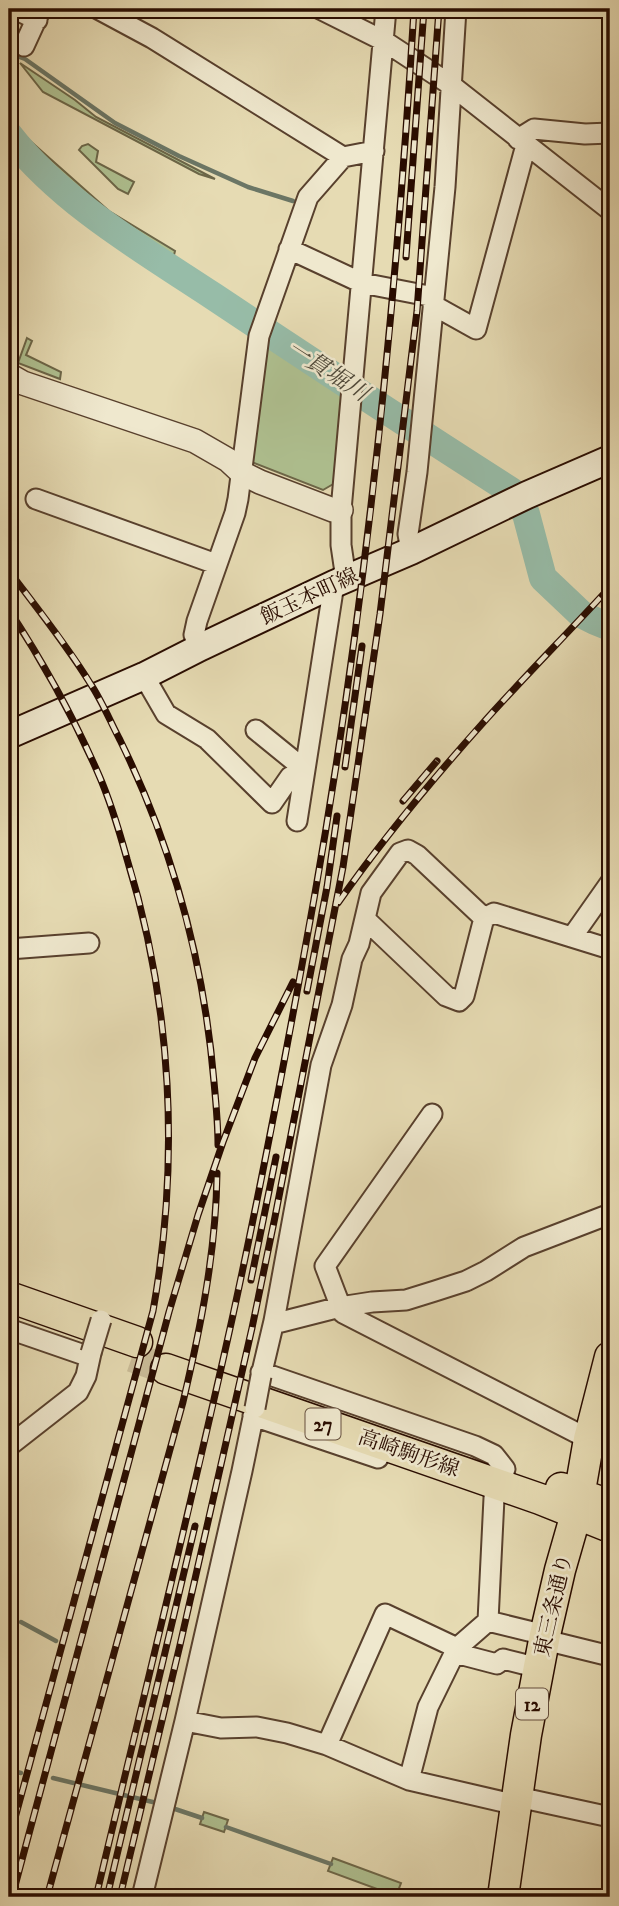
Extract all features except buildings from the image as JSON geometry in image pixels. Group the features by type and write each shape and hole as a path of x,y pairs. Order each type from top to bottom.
{"main road":[{"name":"飯玉本町線","path":"9,735 145,676 340,581 411,551 610,458"},
{"path":"9,1297 135,1350 9,1314"},
{"name":"東三条通り","path":"503,1897 526,1735 543,1647 578,1504 600,1444 610,1357"},
{"name":"高崎駒形線","path":"168,1362 540,1499 578,1504 610,1504"},
{"name":"高崎駒形線","path":"578,1504 610,1527"}],"street":[{"path":"15,9 39,14 24,46"},
{"path":"98,9 152,38 343,157"},
{"path":"320,9 384,41 451,86 610,210"},
{"path":"297,821 340,581 341,510 386,9"},
{"path":"411,551 408,534 417,471 445,187 456,9"},
{"path":"289,249 362,283 433,301 476,329 522,142 534,129 610,134"},
{"path":"201,647 194,635 197,621 235,513 262,328 289,249 308,197 343,157 374,151"},
{"path":"9,375 23,383 195,441 260,482 333,510 341,510"},
{"path":"36,499 216,564"},
{"path":"145,676 166,714 207,739 272,803 290,777 304,775"},
{"path":"256,730 304,775"},
{"path":"142,1897 185,1721 274,1321 321,1065 342,1005 352,959 359,944 372,893 400,853 408,849 484,918"},
{"path":"572,937 610,883"},
{"path":"365,919 446,996 459,1001 464,996 484,918 494,913 610,949"},
{"path":"9,949 89,943"},
{"path":"432,1114 325,1266 343,1313 600,1444"},
{"path":"274,1321 281,1322 340,1307 405,1300 466,1281 524,1247 610,1214"},
{"path":"9,1283 101,1317 86,1376 78,1392 9,1446"},
{"path":"9,1329 90,1355"},
{"path":"261,1374 475,1446 494,1455 498,1483 488,1621 456,1651 428,1707 409,1780"},
{"path":"254,1412 498,1483"},
{"path":"327,1745 385,1614 456,1651 497,1664 503,1658 543,1647"},
{"path":"488,1621 543,1647 610,1656"},
{"path":"185,1721 231,1729 257,1727 287,1733 327,1745 409,1780 610,1817"}],"green space":[{"path":"20,63 96,117 215,179 199,174 43,92"},
{"path":"9,117 19,131 109,211 175,251 172,263 74,194 68,184 9,128"},
{"path":"88,144 98,151 96,162 134,182 128,194 118,189 79,150"},
{"path":"27,338 32,341 26,355 61,372 60,379 18,363"},
{"path":"268,343 330,387 345,394 335,483 323,490 250,460"},
{"path":"204,1812 228,1820 224,1832 200,1824"},
{"path":"333,1858 401,1883 396,1896 328,1871"}],"waterway":[{"path":"9,53 25,59 115,123 248,187 293,201"},
{"name":"一貫堀川","path":"9,135 53,182 104,223 511,491 526,514 543,578 581,614 610,627"},
{"path":"21,1622 56,1641"},
{"path":"9,1770 21,1773"},
{"path":"53,1778 161,1804"},
{"path":"169,1807 202,1818"},
{"path":"226,1827 331,1864"},
{"path":"398,1891 415,1897"}],"tunnel":[{"path":"132,1357 166,1369"}],"railway":[{"path":"96,1897 233,1315 314,899 349,678 377,456 398,232 414,9"},
{"path":"406,257 424,9"},
{"path":"120,1897 252,1328 343,867 380,614 417,311 439,9"},
{"path":"9,571 61,640 94,690 139,780 155,821 170,863 194,949 209,1037 218,1145"},
{"path":"338,903 389,834 444,767 610,587"},
{"path":"9,610 46,669 78,731 102,783 121,837 154,970 162,1026 169,1140 167,1197 153,1311 9,1840"},
{"path":"345,767 362,646"},
{"path":"403,801 437,761"},
{"path":"307,991 327,887 337,816"},
{"path":"12,1897 169,1312 198,1215 255,1058 293,982"},
{"path":"251,1280 276,1157"},
{"path":"47,1897 183,1402 206,1288 214,1231 217,1173"},
{"path":"107,1897 195,1526"}]}
